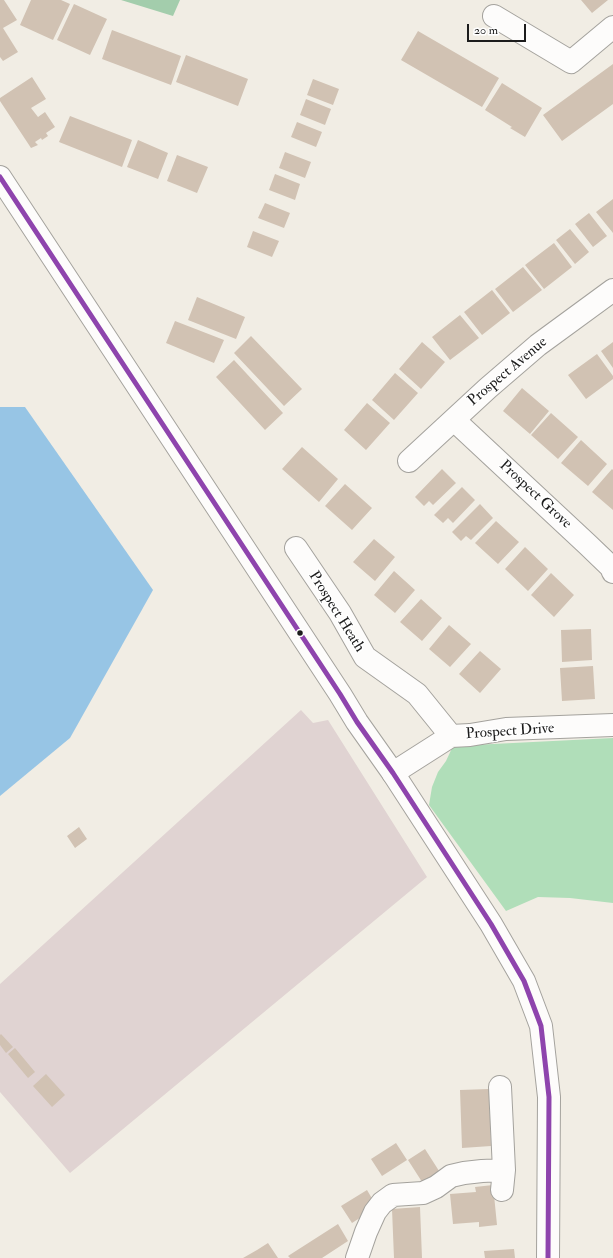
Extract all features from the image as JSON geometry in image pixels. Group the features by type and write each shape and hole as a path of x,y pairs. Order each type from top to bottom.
{"street":[{"path":"494,16 571,62 613,27"},
{"path":"0,177 357,722 393,773 491,924 524,981 541,1026 549,1096 548,1258"},
{"name":"Prospect Avenue","path":"410,461 488,388 538,345 613,290"},
{"name":"Prospect Grove","path":"454,420 587,544 611,567 613,572"},
{"name":"Prospect Heath","path":"296,548 340,613 364,657 417,694 451,736"},
{"name":"Prospect Drive","path":"393,773 451,736 470,735 506,729 613,725"},
{"path":"357,1258 375,1212 382,1202 393,1195 423,1193 436,1187 451,1176 464,1173 503,1180 500,1087"}],"shaded area":[{"path":"301,710 313,723 328,720 427,877 70,1173 0,1092 0,984"}],"green space":[{"path":"121,0 180,0 173,16"},
{"path":"613,738 613,903 570,898 538,897 506,911 429,805 432,787 438,772 446,761 453,746"}],"water":[{"path":"0,407 25,407 153,590 70,738 0,796"}],"building":[{"path":"0,0 4,0 17,20 3,28 18,52 3,61 0,57"},
{"path":"31,0 61,0 70,4 53,40 20,25"},
{"path":"581,0 608,0 592,13"},
{"path":"74,4 107,19 90,55 57,40"},
{"path":"112,30 181,56 171,85 102,59"},
{"path":"418,31 499,78 482,107 401,60"},
{"path":"186,55 248,79 238,106 176,82"},
{"path":"613,64 613,104 562,141 543,115"},
{"path":"32,77 46,99 31,108 38,117 45,112 55,127 46,133 48,136 35,142 38,145 31,148 0,101 0,98"},
{"path":"313,79 339,89 333,105 307,95"},
{"path":"502,83 542,108 525,137 485,110"},
{"path":"306,99 331,109 325,125 300,115"},
{"path":"70,116 132,140 122,167 59,142"},
{"path":"297,122 322,132 316,147 291,137"},
{"path":"138,140 168,153 158,179 127,167"},
{"path":"285,152 311,162 305,178 279,168"},
{"path":"177,155 208,167 197,193 167,181"},
{"path":"275,174 300,184 295,200 269,190"},
{"path":"613,199 613,233 596,212"},
{"path":"265,203 290,213 284,228 258,218"},
{"path":"589,213 607,236 593,247 575,224"},
{"path":"570,229 589,252 575,264 556,240"},
{"path":"253,231 279,241 272,257 247,247"},
{"path":"554,243 572,267 544,289 525,265"},
{"path":"523,267 542,290 513,312 495,289"},
{"path":"492,290 510,313 482,335 464,312"},
{"path":"197,297 245,317 236,339 188,320"},
{"path":"460,315 479,338 450,360 432,337"},
{"path":"175,321 224,340 214,363 166,343"},
{"path":"251,336 302,389 284,406 234,353"},
{"path":"422,342 445,362 421,389 399,369"},
{"path":"613,342 613,368 601,351"},
{"path":"597,354 613,376 613,379 586,399 568,375"},
{"path":"234,360 283,413 265,430 216,377"},
{"path":"395,373 418,393 394,420 372,400"},
{"path":"522,388 549,411 530,434 503,411"},
{"path":"367,403 390,423 366,450 344,430"},
{"path":"551,413 578,437 558,459 531,435"},
{"path":"581,440 607,464 588,486 561,463"},
{"path":"302,447 338,479 319,502 282,469"},
{"path":"442,469 456,483 433,505 429,501 424,506 415,497"},
{"path":"612,469 613,470 613,510 592,492"},
{"path":"345,484 372,508 352,530 325,506"},
{"path":"462,487 475,500 453,523 448,518 443,523 434,515"},
{"path":"480,504 493,518 471,540 466,536 461,541 452,532"},
{"path":"496,521 519,542 498,564 475,543"},
{"path":"374,539 395,557 375,581 353,562"},
{"path":"525,547 548,569 528,591 505,569"},
{"path":"394,571 415,590 395,613 374,595"},
{"path":"551,573 574,595 554,617 531,595"},
{"path":"421,599 442,618 422,641 400,622"},
{"path":"449,625 471,644 450,667 429,649"},
{"path":"591,629 592,660 562,662 561,630"},
{"path":"480,651 501,669 480,693 459,674"},
{"path":"593,666 595,699 562,701 560,668"},
{"path":"79,827 87,839 75,848 67,836"},
{"path":"1,1034 13,1047 6,1053 0,1045"},
{"path":"15,1048 35,1072 28,1078 8,1054"},
{"path":"46,1074 65,1095 52,1107 33,1086"},
{"path":"489,1089 491,1146 462,1148 460,1090"},
{"path":"396,1143 407,1160 382,1176 371,1159"},
{"path":"425,1149 441,1174 424,1185 408,1160"},
{"path":"493,1185 497,1225 479,1227 479,1222 453,1224 450,1194 476,1192 475,1187"},
{"path":"367,1190 377,1207 352,1223 341,1206"},
{"path":"420,1207 422,1258 394,1258 392,1209"},
{"path":"338,1224 348,1241 322,1258 290,1258 288,1256"},
{"path":"268,1243 278,1258 243,1258 257,1250"},
{"path":"514,1249 515,1258 485,1258 484,1251"}],"transit line":[{"path":"0,177 357,722 393,773 491,924 524,981 541,1026 549,1097 548,1258"}]}
